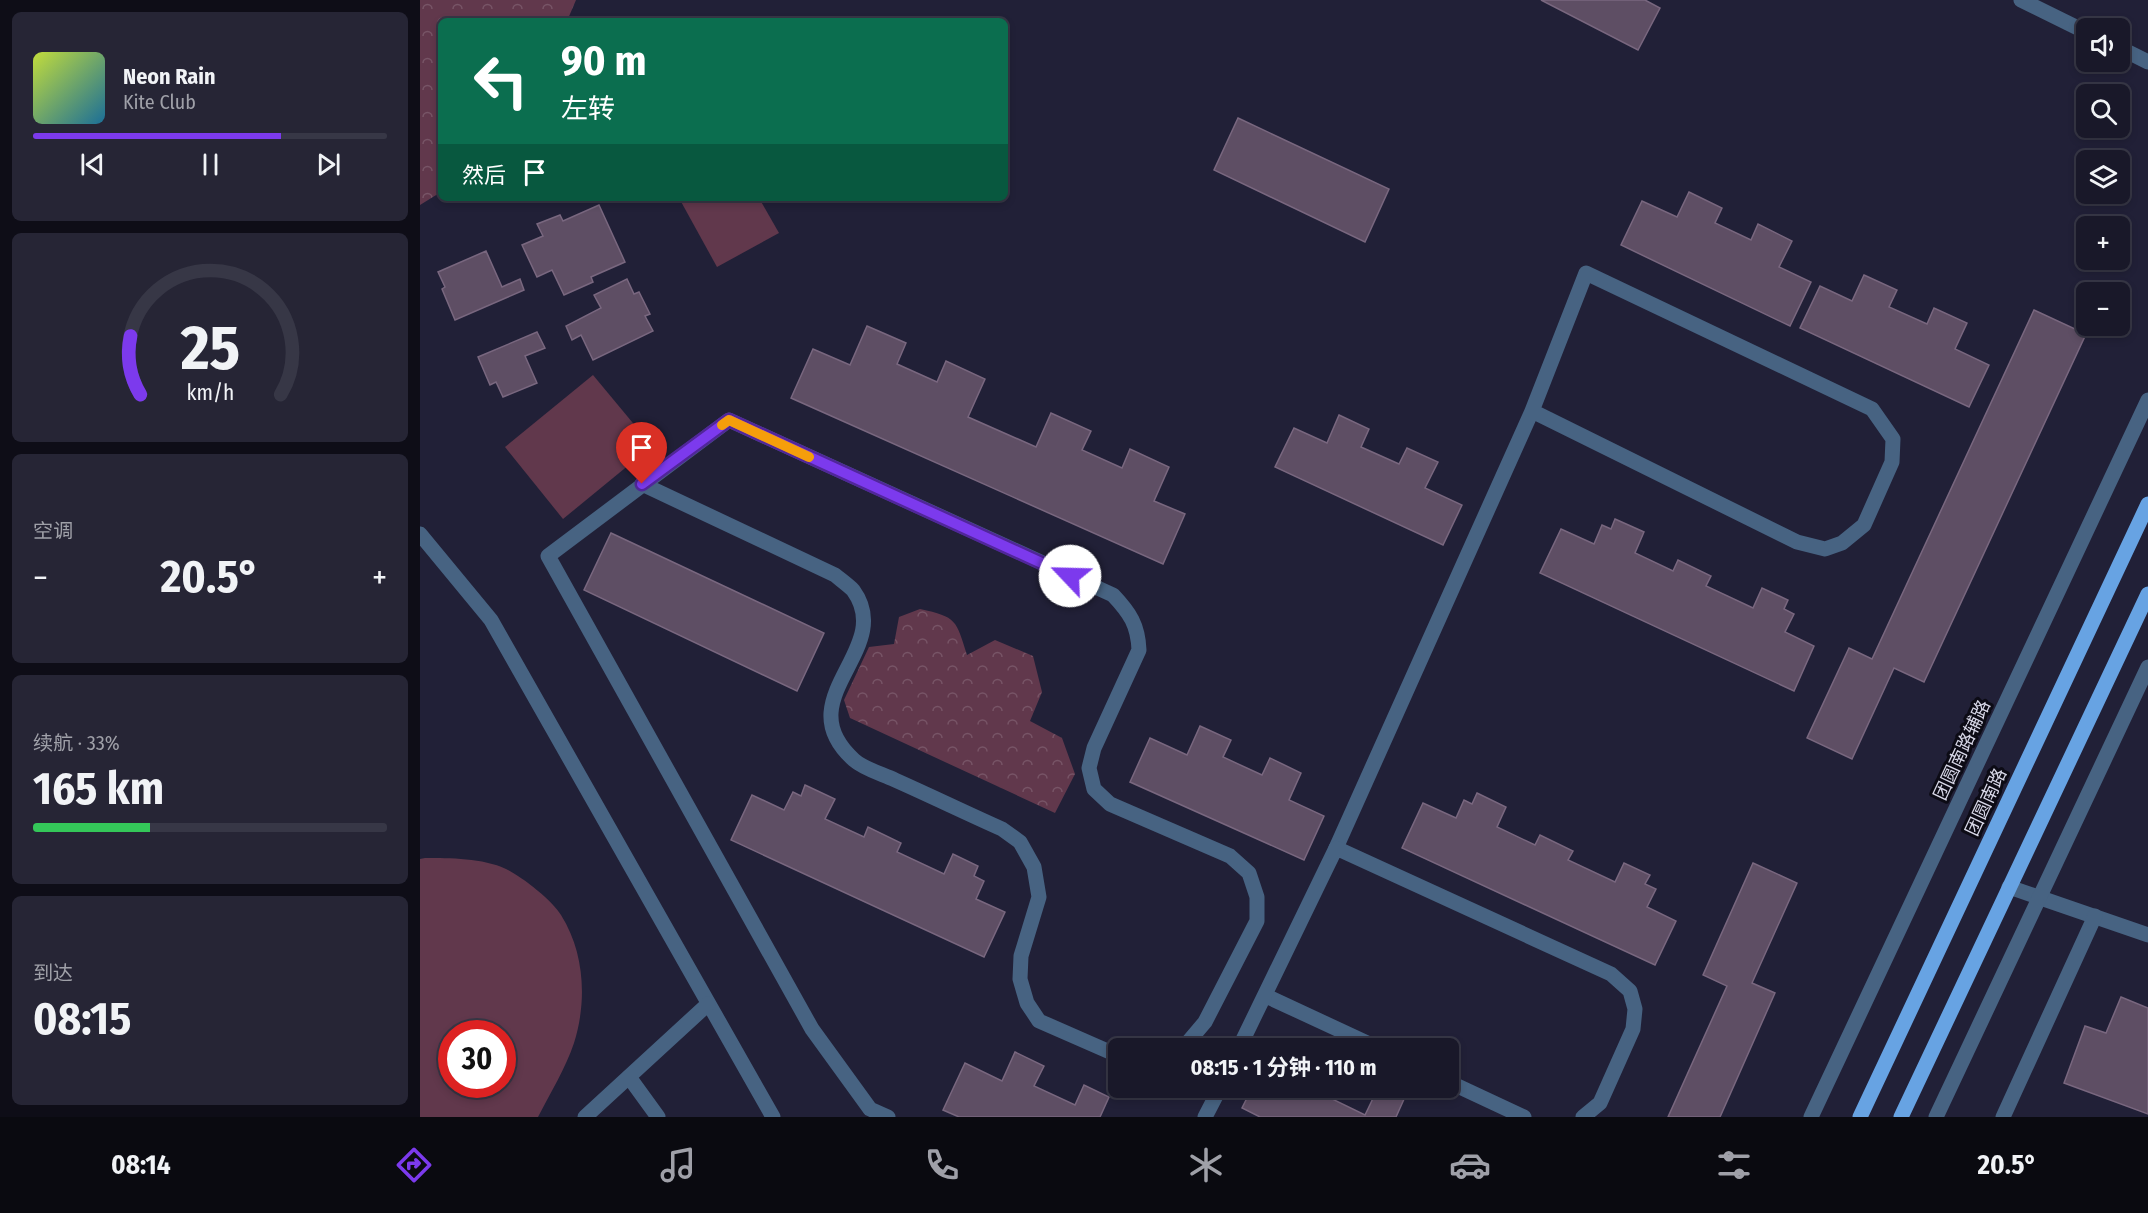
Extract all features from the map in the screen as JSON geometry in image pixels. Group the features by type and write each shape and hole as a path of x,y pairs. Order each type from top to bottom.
{"main road":[{"name":"团圆南路","path":"1860,1117 2148,504"},
{"path":"1901,1117 2148,594"}],"street":[{"path":"2021,0 2076,27"},
{"path":"2130,53 2148,62"},
{"path":"1244,1038 1336,848 1532,411 1587,273 1872,409 1893,439 1892,462 1864,525 1842,543 1825,549 1797,542 1532,411"},
{"name":"团圆南路辅路","path":"1811,1117 2148,400"},
{"path":"888,1117 870,1109 812,1029 548,556 729,420 1113,595 1128,611 1138,633 1139,650 1094,748 1089,768 1094,789 1110,804 1230,856 1250,873 1257,897 1257,921 1205,1022 1191,1038"},
{"path":"642,484 836,575 853,590 864,614 863,634 832,699 829,720 837,741 855,762 1002,829 1020,842 1034,867 1039,897 1021,956 1020,979 1027,1003 1039,1021 1108,1051"},
{"path":"420,534 491,620 773,1117"},
{"path":"1936,1117 2148,667"},
{"path":"1336,848 1611,974 1630,991 1635,1009 1633,1029 1600,1103 1583,1117"},
{"path":"2009,887 2148,935"},
{"path":"2003,1117 2096,916"},
{"path":"1266,996 1356,1038"},
{"path":"585,1117 708,1004"},
{"path":"629,1077 658,1117"},
{"path":"1459,1087 1524,1117"},
{"path":"1205,1117 1215,1098"}],"green space":[{"path":"420,0 576,0 568,18 438,18 438,194 420,205"},
{"path":"681,201 761,201 779,233 717,267"},
{"path":"593,375 652,446 563,519 505,447"},
{"path":"920,609 941,615 953,622 967,655 995,640 1033,656 1042,692 1030,721 1062,738 1075,774 1055,813 850,718 844,700 869,647 894,644 899,617"},
{"path":"420,859 466,859 497,865 512,872 551,902 569,930 579,961 582,995 574,1043 538,1117 420,1117"}],"building":[{"path":"1541,0 1645,0 1660,8 1638,50"},
{"path":"1238,118 1389,189 1365,242 1214,170"},
{"path":"1689,192 1722,208 1715,223 1751,240 1758,224 1792,241 1779,267 1811,282 1790,326 1621,245 1642,201 1677,217"},
{"path":"599,205 625,262 591,277 593,282 564,295 552,270 537,277 522,245 543,236 537,224 560,215 563,221"},
{"path":"486,251 502,287 520,279 524,290 455,320 442,289 445,287 438,272"},
{"path":"1864,275 1897,290 1889,307 1927,324 1934,308 1967,323 1955,349 1989,365 1969,407 1800,328 1820,286 1852,301"},
{"path":"627,279 634,294 639,292 650,314 645,316 653,331 593,360 581,335 572,340 566,326 601,308 594,295"},
{"path":"2034,310 2076,329 2076,336 2085,336 1924,682 1894,668 1852,759 1807,738 1849,648 1872,659"},
{"path":"867,326 906,343 897,364 937,382 946,361 985,379 968,417 1036,447 1051,413 1091,431 1082,450 1122,468 1130,449 1169,467 1154,501 1185,514 1163,564 791,398 813,349 850,365"},
{"path":"537,332 545,348 525,356 537,383 503,397 496,382 490,385 478,357"},
{"path":"1339,415 1369,429 1361,447 1399,464 1407,448 1438,462 1425,488 1462,505 1443,545 1275,467 1294,428 1327,443"},
{"path":"1615,519 1644,532 1635,553 1673,571 1678,560 1711,576 1706,586 1753,608 1762,588 1788,600 1784,609 1794,614 1785,632 1814,646 1794,691 1540,573 1561,529 1594,544 1602,525 1611,529"},
{"path":"611,533 824,633 797,691 584,590"},
{"path":"1200,726 1231,740 1223,757 1262,775 1270,758 1301,773 1289,800 1324,816 1304,860 1130,782 1150,738 1187,755"},
{"path":"805,785 835,799 825,819 864,837 868,827 901,843 897,852 944,874 953,854 978,866 974,876 984,881 976,899 1005,912 984,957 731,840 752,795 784,810 793,792 801,796"},
{"path":"1477,793 1506,807 1497,827 1535,845 1540,835 1573,851 1568,860 1615,882 1624,863 1650,875 1645,884 1656,889 1647,907 1676,921 1655,965 1402,848 1423,803 1456,818 1464,800 1472,804"},
{"path":"1753,863 1797,883 1752,983 1775,993 1720,1117 1668,1117 1727,986 1703,975"},
{"path":"2121,997 2148,1008 2148,1114 2064,1083 2085,1026 2106,1033"},
{"path":"1015,1052 1044,1066 1034,1086 1075,1105 1084,1085 1109,1098 1100,1117 959,1117 943,1110 965,1063 1002,1081"},
{"path":"1247,1098 1330,1098 1365,1115 1373,1098 1405,1098 1396,1117 1260,1117 1242,1108"}],"slow traffic":[{"path":"722,425 729,420 809,457"}],"route":[{"path":"642,484 729,420 1070,576"}]}
